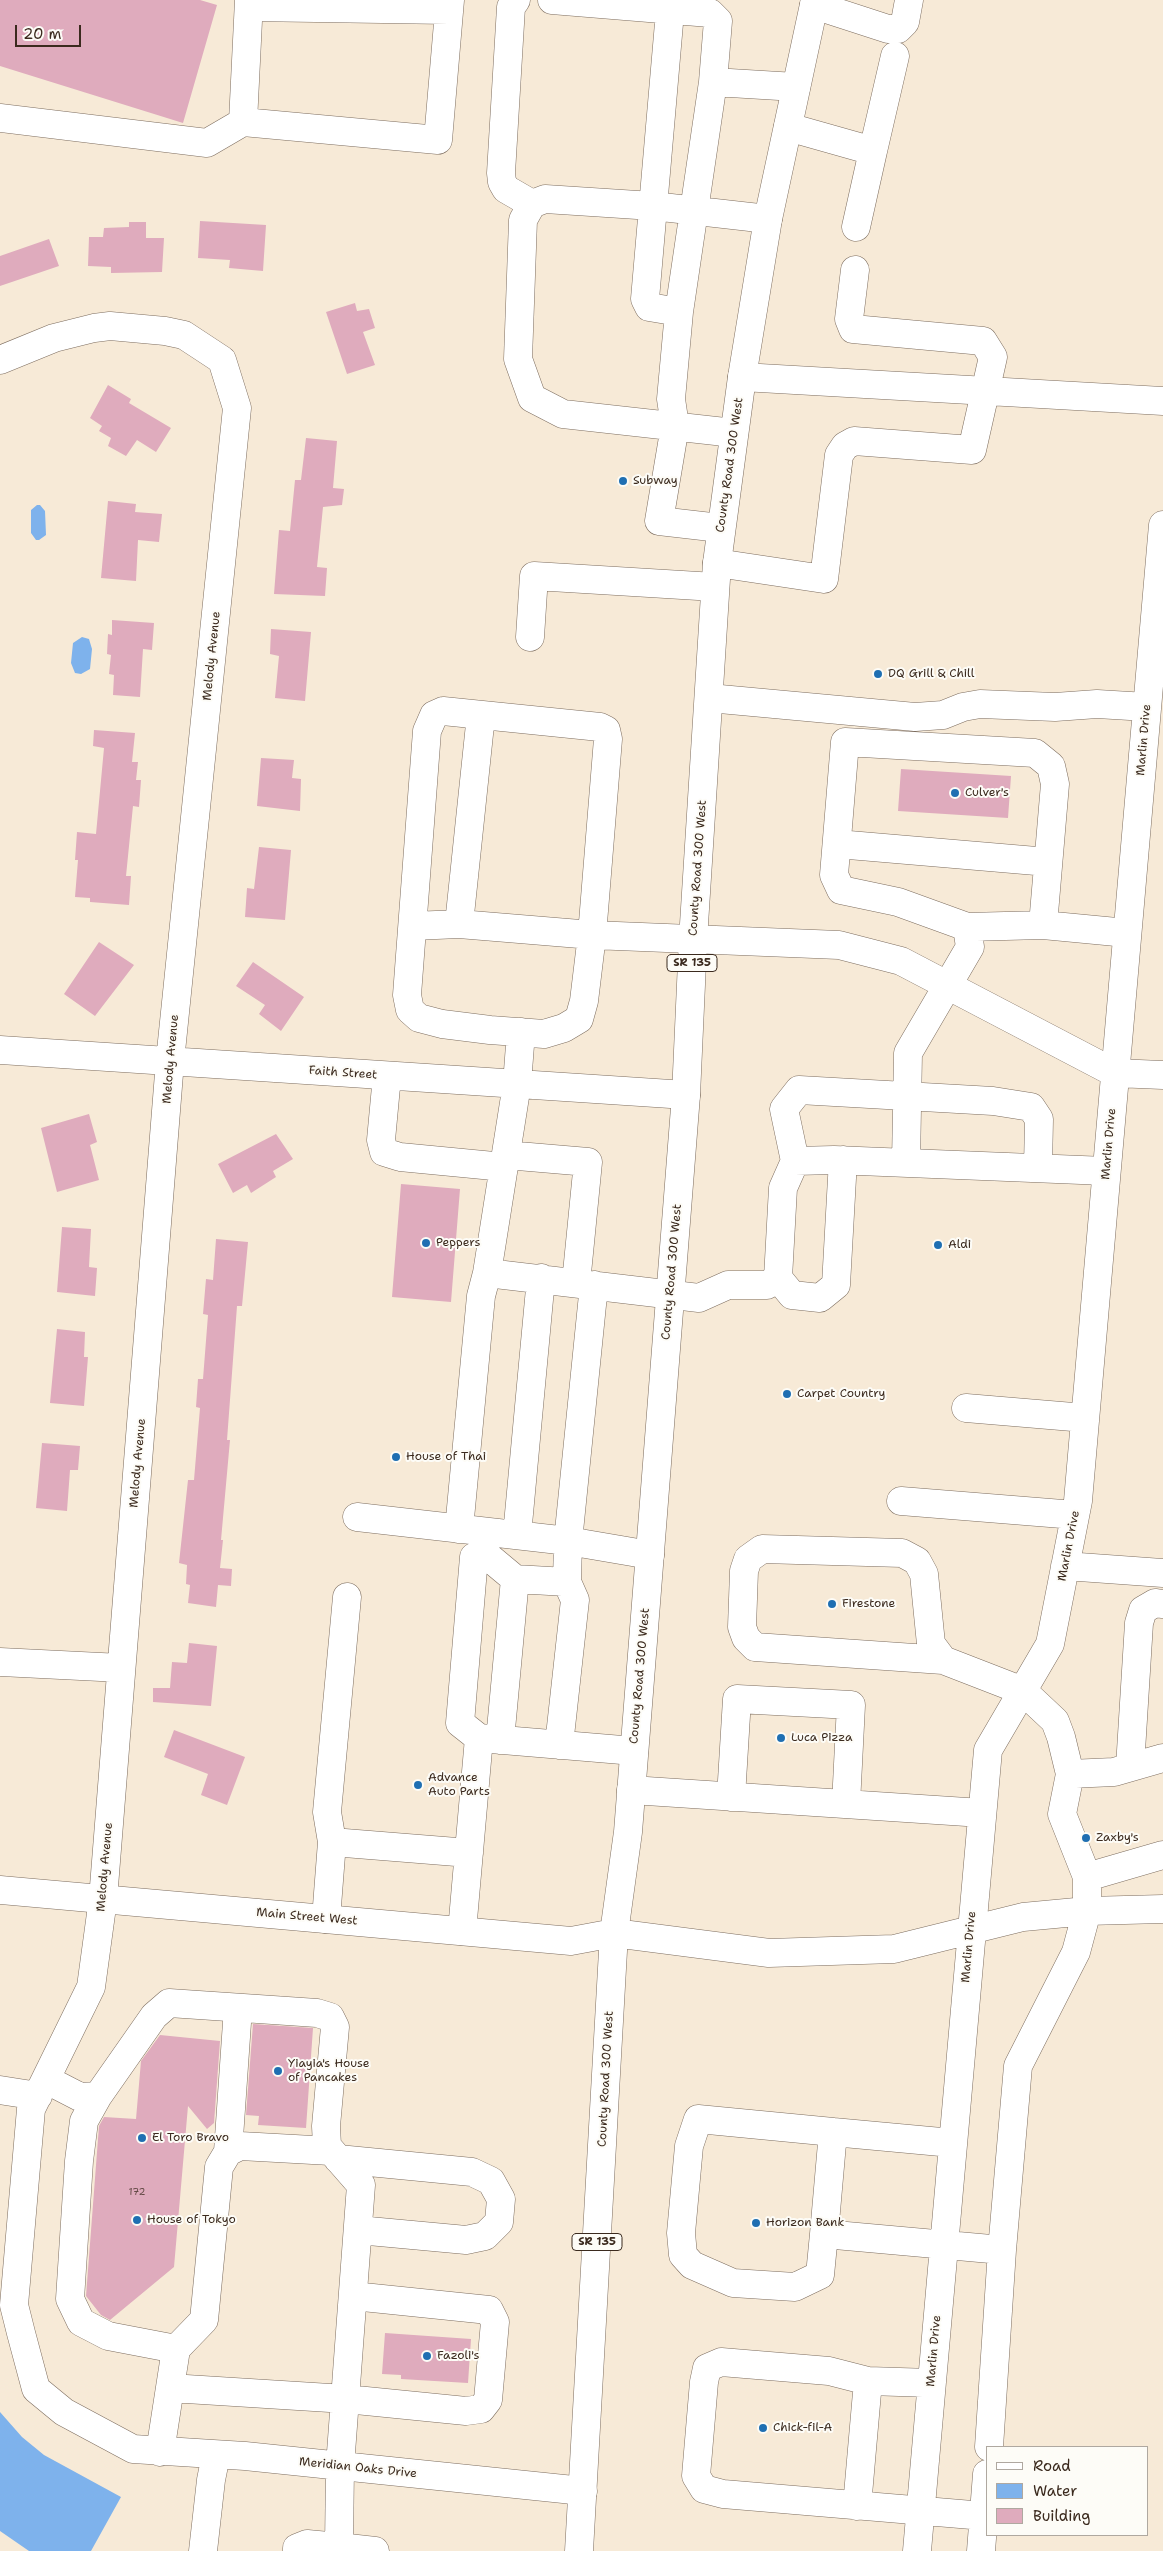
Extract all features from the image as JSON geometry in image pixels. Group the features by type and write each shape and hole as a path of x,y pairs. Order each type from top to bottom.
{"street":[{"path":"516,0 511,7 501,173 502,182 506,189 532,204"},
{"path":"552,0 671,5 710,12 718,21 714,82 679,312 671,399 674,426 659,522 720,528"},
{"path":"814,3 888,29 898,29 905,22 909,0"},
{"path":"0,118 207,144 244,122 438,140 450,5 249,3 244,122"},
{"name":"County Road 300 West","path":"579,2551 614,1933 631,1790 686,1095 693,940 720,528 768,219 814,3"},
{"path":"671,5 646,304 649,307 679,312"},
{"path":"856,227 896,56"},
{"path":"714,82 796,87"},
{"path":"788,126 873,151"},
{"path":"734,433 563,414 532,398 518,359 522,220 532,204 545,199 653,206 768,219"},
{"path":"530,637 534,576 716,575 824,579 839,455 845,446 854,440 972,450 993,357 983,341 853,329 848,318 855,270"},
{"name":"Melody Avenue","path":"0,360 54,338 94,328 110,326 165,330 184,335 222,360 237,408 170,1061 102,1899 91,1986 32,2109 7,2306 36,2389 64,2412 133,2449"},
{"path":"742,377 1163,400"},
{"name":"Marlin Drive","path":"917,2551 970,1929 988,1750 1050,1644 1075,1515 1147,707 1158,630 1163,525"},
{"path":"709,698 915,716 943,714 963,707 980,704 1055,707 1097,704 1147,707"},
{"path":"442,711 481,715 600,727 606,730 608,739 592,935 584,1001 579,1019 564,1028 544,1034 442,1024 419,1018 410,1010 408,995 427,730 434,715 442,711"},
{"path":"459,924 481,715"},
{"path":"1043,925 1055,784 1051,766 1035,753 845,742 834,876 841,890 898,902 967,927 1043,925 1127,933"},
{"path":"836,844 1048,862"},
{"path":"413,926 459,924 592,935 839,946 902,960 1115,1074 1163,1076"},
{"path":"906,1163 908,1053 970,947 967,927"},
{"path":"459,1529 481,1296 517,1084 521,1032"},
{"name":"Faith Street","path":"0,1050 686,1095"},
{"path":"387,1076 381,1140 384,1152 400,1158 588,1162 585,1284 568,1541 567,1582 575,1600 559,1745"},
{"path":"843,1160 836,1285 820,1298 792,1295 778,1278 783,1188 795,1161 784,1109 799,1090 993,1101 1031,1107 1039,1119 1038,1168"},
{"path":"795,1161 843,1160 1106,1171"},
{"path":"486,1273 698,1298 728,1285 767,1285 778,1278"},
{"path":"517,1535 541,1278"},
{"path":"966,1408 1085,1418"},
{"path":"902,1501 1075,1515"},
{"path":"357,1517 568,1541 650,1555"},
{"path":"943,1660 931,1644 924,1574 917,1561 902,1553 762,1549 748,1559 744,1571 742,1627 746,1638 755,1647 943,1660 1023,1691 1055,1721 1070,1774 1062,1814 1087,1877 1087,1910 1076,1952 1018,2066 1002,2250 989,2446"},
{"path":"567,1582 515,1579 490,1559 474,1557 460,1723 490,1739 634,1750"},
{"path":"1065,1566 1163,1572"},
{"path":"462,1931 469,1853 490,1739 515,1579"},
{"path":"326,1919 332,1842 327,1812 347,1597"},
{"path":"1130,1767 1138,1623 1143,1610 1154,1604 1163,1604"},
{"path":"0,1662 121,1668"},
{"path":"732,1797 738,1699 851,1705 846,1804"},
{"path":"1070,1774 1114,1772 1163,1758"},
{"path":"631,1790 982,1813"},
{"path":"332,1842 469,1853"},
{"path":"1087,1877 1163,1855"},
{"name":"Main Street West","path":"0,1890 571,1940 614,1933 769,1953 894,1949 1022,1917 1087,1910 1163,1909"},
{"path":"176,2348 108,2336 81,2322 70,2299 79,2161 84,2121 98,2096 154,2016 170,2003 317,2013 330,2017 335,2027 326,2126 327,2146 348,2168 360,2185 340,2466 339,2547"},
{"path":"160,2452 176,2348 204,2320 219,2167 228,2152 238,2008"},
{"path":"0,2090 42,2088 80,2098 98,2096"},
{"path":"833,2132 820,2275 795,2287 732,2283 687,2262 683,2255 681,2233 689,2146 698,2119 952,2143"},
{"path":"228,2152 240,2146 334,2155 472,2172 491,2181 501,2199 499,2222 485,2236 466,2240 358,2230"},
{"path":"824,2234 1002,2250"},
{"path":"170,2388 346,2399 466,2411 481,2409 488,2400 495,2322 489,2310 475,2307 353,2296"},
{"path":"931,2383 868,2381 829,2371 720,2362 707,2368 704,2382 696,2476 704,2489 723,2494 984,2516"},
{"path":"857,2506 868,2381"},
{"name":"Meridian Oaks Drive","path":"133,2449 340,2466 583,2490"},
{"path":"203,2551 211,2480 216,2455"},
{"path":"982,2551 986,2488"},
{"path":"297,2551 297,2548 307,2544 375,2551"}],"water":[{"path":"40,505 45,511 46,535 39,540 36,540 31,533 31,510"},
{"path":"82,637 89,639 92,649 90,669 81,674 75,673 71,663 73,643"},
{"path":"0,2412 22,2437 44,2455 121,2497 91,2551 29,2551 0,2531"}],"building":[{"path":"0,0 200,0 217,5 183,123 0,66"},
{"path":"200,221 266,225 263,271 229,268 230,260 198,258"},
{"path":"129,222 146,222 146,238 164,238 162,272 111,273 111,267 88,266 89,237 103,237 104,228 129,227"},
{"path":"49,239 59,266 0,286 0,256"},
{"path":"355,303 357,311 369,309 375,328 363,332 375,365 347,374 326,312"},
{"path":"108,385 131,399 129,403 171,428 156,452 137,440 126,456 108,446 111,438 99,431 102,426 90,418"},
{"path":"306,438 337,441 333,488 344,489 342,505 323,507 317,567 327,568 325,596 274,594 279,530 290,531 295,480 301,480"},
{"path":"108,501 136,504 135,512 162,514 159,542 138,540 136,581 101,578"},
{"path":"112,620 154,623 152,650 143,649 140,697 113,695 114,675 109,674 111,655 107,654 108,634 112,635"},
{"path":"271,629 311,632 305,701 275,698 279,656 270,654"},
{"path":"94,730 135,733 132,762 138,762 136,780 141,780 139,807 133,806 126,876 131,876 129,905 90,902 90,898 75,897 78,860 75,860 77,832 96,834 104,748 93,746"},
{"path":"261,758 294,760 292,778 301,779 300,811 257,806"},
{"name":"Culver's","path":"901,769 1011,776 1008,818 898,811"},
{"path":"259,847 291,850 285,920 245,917 247,888 254,889"},
{"path":"99,942 134,965 95,1016 64,994"},
{"path":"253,962 304,997 281,1031 259,1014 265,1005 236,986"},
{"path":"89,1114 97,1142 90,1145 99,1180 57,1192 41,1128"},
{"path":"276,1134 293,1159 273,1171 276,1177 251,1193 247,1185 233,1193 218,1164"},
{"name":"Peppers","path":"401,1184 460,1189 451,1302 392,1297"},
{"path":"62,1227 91,1229 89,1267 97,1268 95,1296 57,1292"},
{"path":"216,1239 248,1242 242,1306 237,1306 227,1440 230,1440 221,1540 223,1540 220,1568 232,1569 231,1586 218,1585 216,1607 188,1603 190,1585 186,1584 187,1565 179,1563 188,1480 194,1480 200,1408 196,1407 198,1379 203,1379 208,1315 203,1314 206,1279 213,1280"},
{"path":"57,1329 85,1332 84,1357 88,1357 84,1406 50,1403"},
{"path":"42,1443 80,1446 78,1470 70,1470 67,1511 36,1508"},
{"path":"189,1643 217,1646 211,1706 153,1702 153,1688 170,1688 172,1662 187,1663"},
{"path":"174,1730 245,1757 227,1805 201,1795 208,1774 164,1757"},
{"name":"Yiayia's House of Pancakes","path":"253,2024 313,2028 306,2128 258,2125 259,2116 246,2115"},
{"path":"160,2035 220,2041 214,2123 207,2129 188,2106 174,2267 110,2320 101,2315 86,2296 99,2126 104,2117 136,2119 141,2061"},
{"name":"Fazoli's","path":"385,2333 471,2339 468,2383 401,2379 401,2375 382,2374"}],"place":[{"name":"Subway","path":"623,481"},
{"name":"DQ Grill & Chill","path":"878,674"},
{"name":"Culver's","path":"955,793"},
{"name":"Peppers","path":"426,1243"},
{"name":"Aldi","path":"938,1245"},
{"name":"Carpet Country","path":"787,1394"},
{"name":"House of Thai","path":"396,1457"},
{"name":"Firestone","path":"832,1604"},
{"name":"Luca Pizza","path":"781,1738"},
{"name":"Advance Auto Parts","path":"418,1785"},
{"name":"Zaxby's","path":"1086,1838"},
{"name":"Yiayia's House of Pancakes","path":"278,2071"},
{"name":"El Toro Bravo","path":"142,2138"},
{"name":"House of Tokyo","path":"137,2220"},
{"name":"Horizon Bank","path":"756,2223"},
{"name":"Fazoli's","path":"427,2356"},
{"name":"Chick-fil-A","path":"763,2428"}]}
